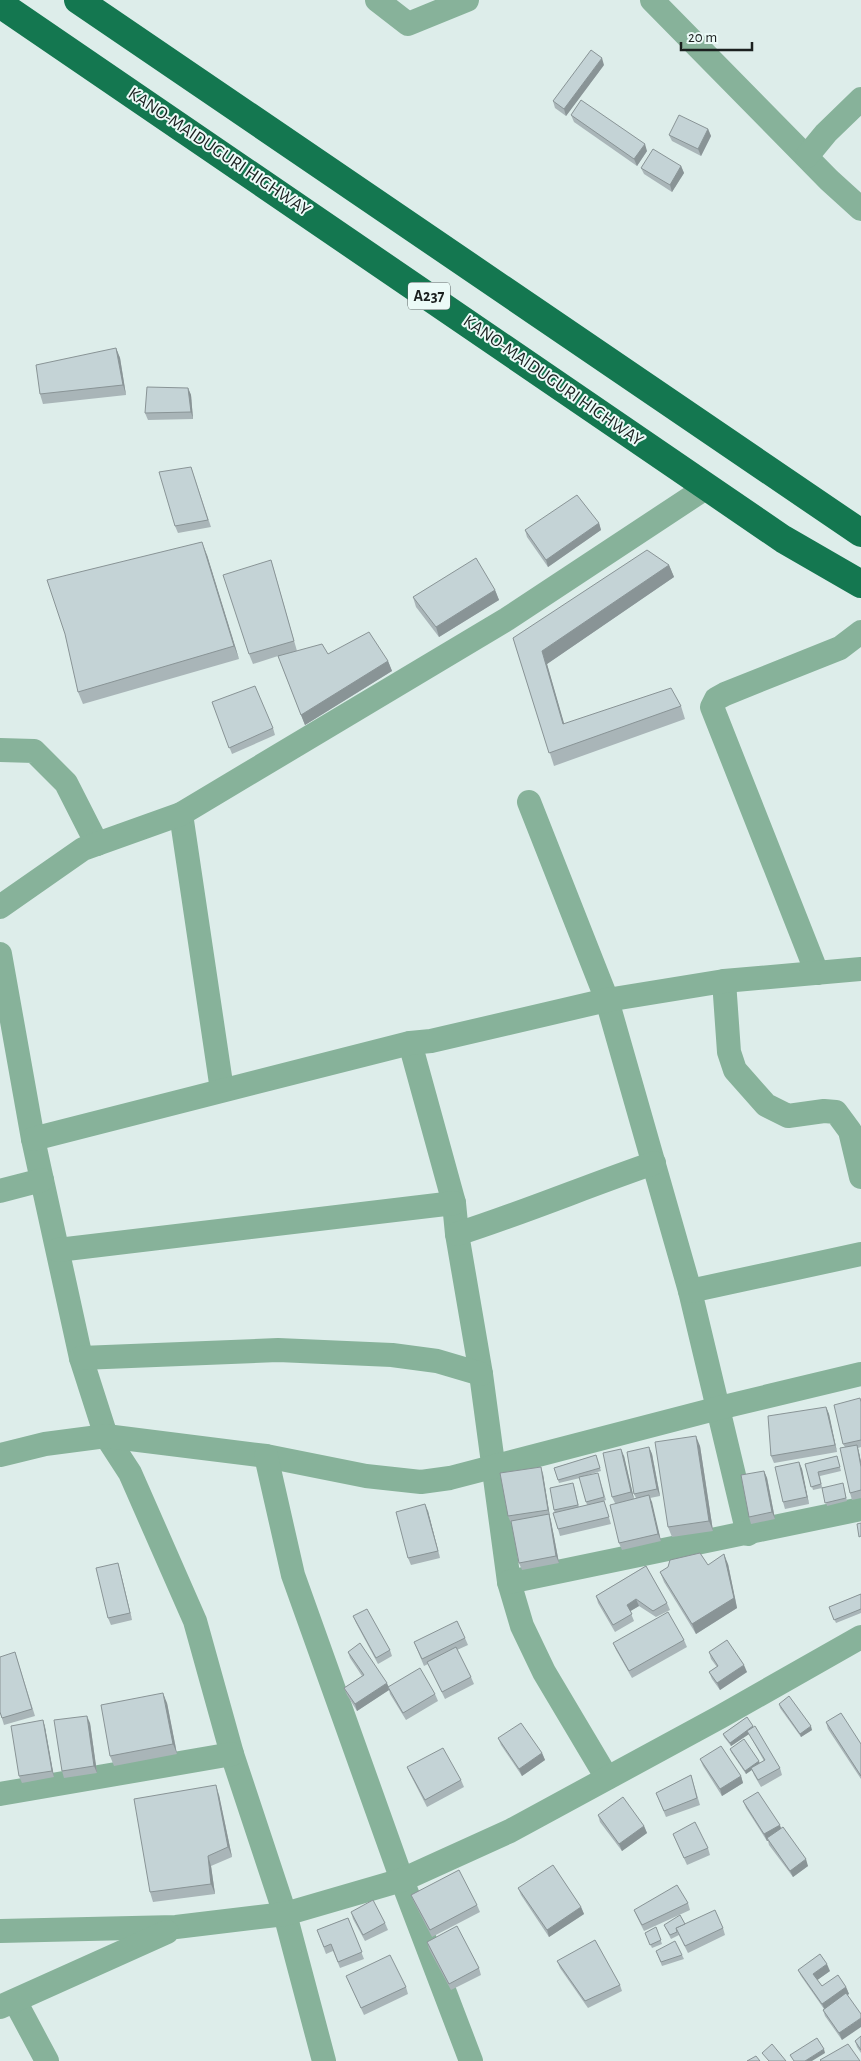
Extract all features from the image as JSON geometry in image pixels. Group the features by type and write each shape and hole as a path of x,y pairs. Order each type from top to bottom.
{"highway":[{"name":"A237","path":"78,0 861,533"},
{"name":"KANO-MAIDUGURI HIGHWAY","path":"0,4 707,487 783,538 861,584"}],"street":[{"path":"377,0 408,24 467,0"},
{"path":"652,0 829,180 861,209"},
{"path":"806,156 826,133 861,99"},
{"path":"0,907 84,849 182,814 507,619 707,487"},
{"path":"816,973 712,706 716,699 840,648 861,632"},
{"path":"0,750 34,751 66,783 97,844"},
{"path":"529,802 607,1000 690,1291 748,1534"},
{"path":"182,814 222,1090"},
{"path":"0,954 33,1139 81,1358 106,1436 130,1473 195,1621 232,1754 286,1914 324,2061"},
{"path":"33,1139 410,1043 431,1041 607,1000 724,981 861,969"},
{"path":"724,981 729,1052 735,1070 766,1105 788,1116 824,1111 836,1112 850,1132 861,1177"},
{"path":"410,1043 454,1203 456,1234 481,1374 509,1582 522,1626 544,1672 607,1778"},
{"path":"456,1234 517,1215 574,1191 654,1164"},
{"path":"0,1191 42,1180"},
{"path":"58,1250 454,1203"},
{"path":"690,1291 861,1254"},
{"path":"81,1358 287,1350 392,1354 437,1360 481,1374"},
{"path":"0,1456 45,1444 106,1436 266,1456 366,1476 421,1482 450,1478 719,1408 861,1374"},
{"path":"266,1456 293,1575 402,1880 471,2061"},
{"path":"509,1582 748,1534 861,1509"},
{"path":"0,1932 176,1927 286,1914 402,1880 510,1831 812,1666 861,1637"},
{"path":"0,1794 232,1754"},
{"path":"47,2061 8,2004 176,1927"}],"building":[{"path":"591,50 602,58 564,109 553,101"},
{"path":"581,100 645,144 634,159 571,115"},
{"path":"679,115 708,129 698,149 669,135"},
{"path":"653,149 681,166 670,185 641,168"},
{"path":"116,348 123,385 40,394 36,365"},
{"path":"147,387 188,388 191,412 145,413"},
{"path":"191,467 208,520 175,526 159,472"},
{"path":"577,495 599,523 546,560 525,530"},
{"path":"202,542 234,646 78,692 65,634 47,580"},
{"path":"647,550 669,565 542,651 563,724 671,688 681,706 549,753 513,638"},
{"path":"476,558 495,590 436,627 413,597"},
{"path":"271,560 294,641 249,654 223,575"},
{"path":"369,632 388,661 301,715 278,656 322,644 328,654"},
{"path":"255,686 273,728 229,748 212,702"},
{"path":"860,1398 861,1440 843,1444 834,1405"},
{"path":"826,1407 835,1445 771,1456 768,1416"},
{"path":"696,1436 709,1521 668,1527 655,1442"},
{"path":"857,1445 861,1467 861,1490 850,1493 840,1448"},
{"path":"649,1447 657,1489 634,1494 627,1452"},
{"path":"621,1449 631,1492 612,1497 603,1453"},
{"path":"596,1455 600,1468 558,1480 554,1468"},
{"path":"837,1456 840,1467 818,1472 821,1484 811,1487 805,1464"},
{"path":"799,1462 807,1497 783,1502 775,1467"},
{"path":"541,1467 548,1510 508,1516 500,1473"},
{"path":"764,1471 772,1512 749,1517 741,1475"},
{"path":"598,1473 604,1497 586,1502 579,1477"},
{"path":"573,1483 578,1505 554,1510 550,1488"},
{"path":"843,1483 846,1498 825,1503 822,1488"},
{"path":"649,1495 658,1534 619,1543 610,1505"},
{"path":"604,1501 609,1517 558,1529 553,1513"},
{"path":"425,1504 438,1551 408,1558 396,1512"},
{"path":"549,1514 556,1556 519,1563 511,1521"},
{"path":"861,1523 861,1536 859,1537 857,1524"},
{"path":"700,1553 708,1565 724,1554 734,1598 692,1624 660,1572 668,1567 670,1560"},
{"path":"118,1563 130,1613 108,1618 96,1568"},
{"path":"646,1566 667,1603 653,1611 636,1599 627,1605 632,1614 613,1625 596,1596"},
{"path":"861,1594 861,1609 834,1620 829,1607"},
{"path":"367,1609 390,1650 376,1658 353,1616"},
{"path":"668,1612 684,1640 629,1671 613,1643"},
{"path":"457,1621 465,1638 422,1659 414,1642"},
{"path":"727,1640 744,1665 717,1683 709,1672 718,1666 709,1652"},
{"path":"360,1643 387,1683 355,1704 344,1688 364,1675 348,1652"},
{"path":"456,1647 471,1677 442,1692 427,1662"},
{"path":"15,1652 32,1709 2,1718 0,1712 0,1657"},
{"path":"420,1668 435,1694 403,1713 388,1687"},
{"path":"163,1693 173,1744 110,1756 101,1705"},
{"path":"789,1696 811,1726 800,1734 779,1704"},
{"path":"841,1713 861,1744 861,1776 826,1722"},
{"path":"87,1716 94,1766 62,1771 54,1720"},
{"path":"747,1717 753,1726 730,1743 723,1734"},
{"path":"43,1720 52,1771 19,1776 11,1726"},
{"path":"521,1723 542,1753 519,1769 498,1738"},
{"path":"755,1726 780,1768 758,1780 751,1768 765,1760 747,1731"},
{"path":"744,1739 759,1761 745,1771 730,1749"},
{"path":"721,1746 741,1776 720,1789 700,1759"},
{"path":"443,1748 461,1780 425,1800 407,1767"},
{"path":"691,1775 697,1798 664,1811 656,1793"},
{"path":"216,1785 228,1847 208,1856 211,1884 150,1892 134,1799"},
{"path":"758,1792 780,1825 764,1834 743,1801"},
{"path":"623,1797 644,1826 619,1844 598,1815"},
{"path":"695,1822 708,1848 684,1858 673,1834"},
{"path":"783,1827 806,1859 790,1871 767,1838"},
{"path":"553,1865 581,1907 547,1930 518,1888"},
{"path":"459,1870 477,1905 430,1930 411,1895"},
{"path":"677,1885 688,1903 642,1925 634,1910"},
{"path":"373,1900 385,1923 363,1935 351,1912"},
{"path":"715,1910 723,1928 685,1946 676,1928"},
{"path":"680,1915 685,1924 676,1928 677,1932 670,1935 664,1925"},
{"path":"348,1918 362,1952 338,1962 331,1944 324,1947 317,1930"},
{"path":"457,1926 479,1968 449,1984 427,1942"},
{"path":"656,1927 661,1940 650,1945 645,1933"},
{"path":"595,1940 620,1985 585,2001 557,1961"},
{"path":"675,1941 682,1955 661,1962 656,1951"},
{"path":"820,1954 827,1964 813,1974 822,1986 838,1975 846,1987 822,2004 798,1970"},
{"path":"390,1955 406,1987 361,2008 346,1976"},
{"path":"846,1993 861,2014 861,2018 839,2033 823,2010"},
{"path":"861,2036 861,2050 855,2041"},
{"path":"817,2038 824,2049 805,2061 794,2061 790,2055"},
{"path":"772,2044 786,2061 769,2061 762,2053"},
{"path":"848,2044 860,2061 820,2060"},
{"path":"756,2056 760,2061 747,2061"}]}
